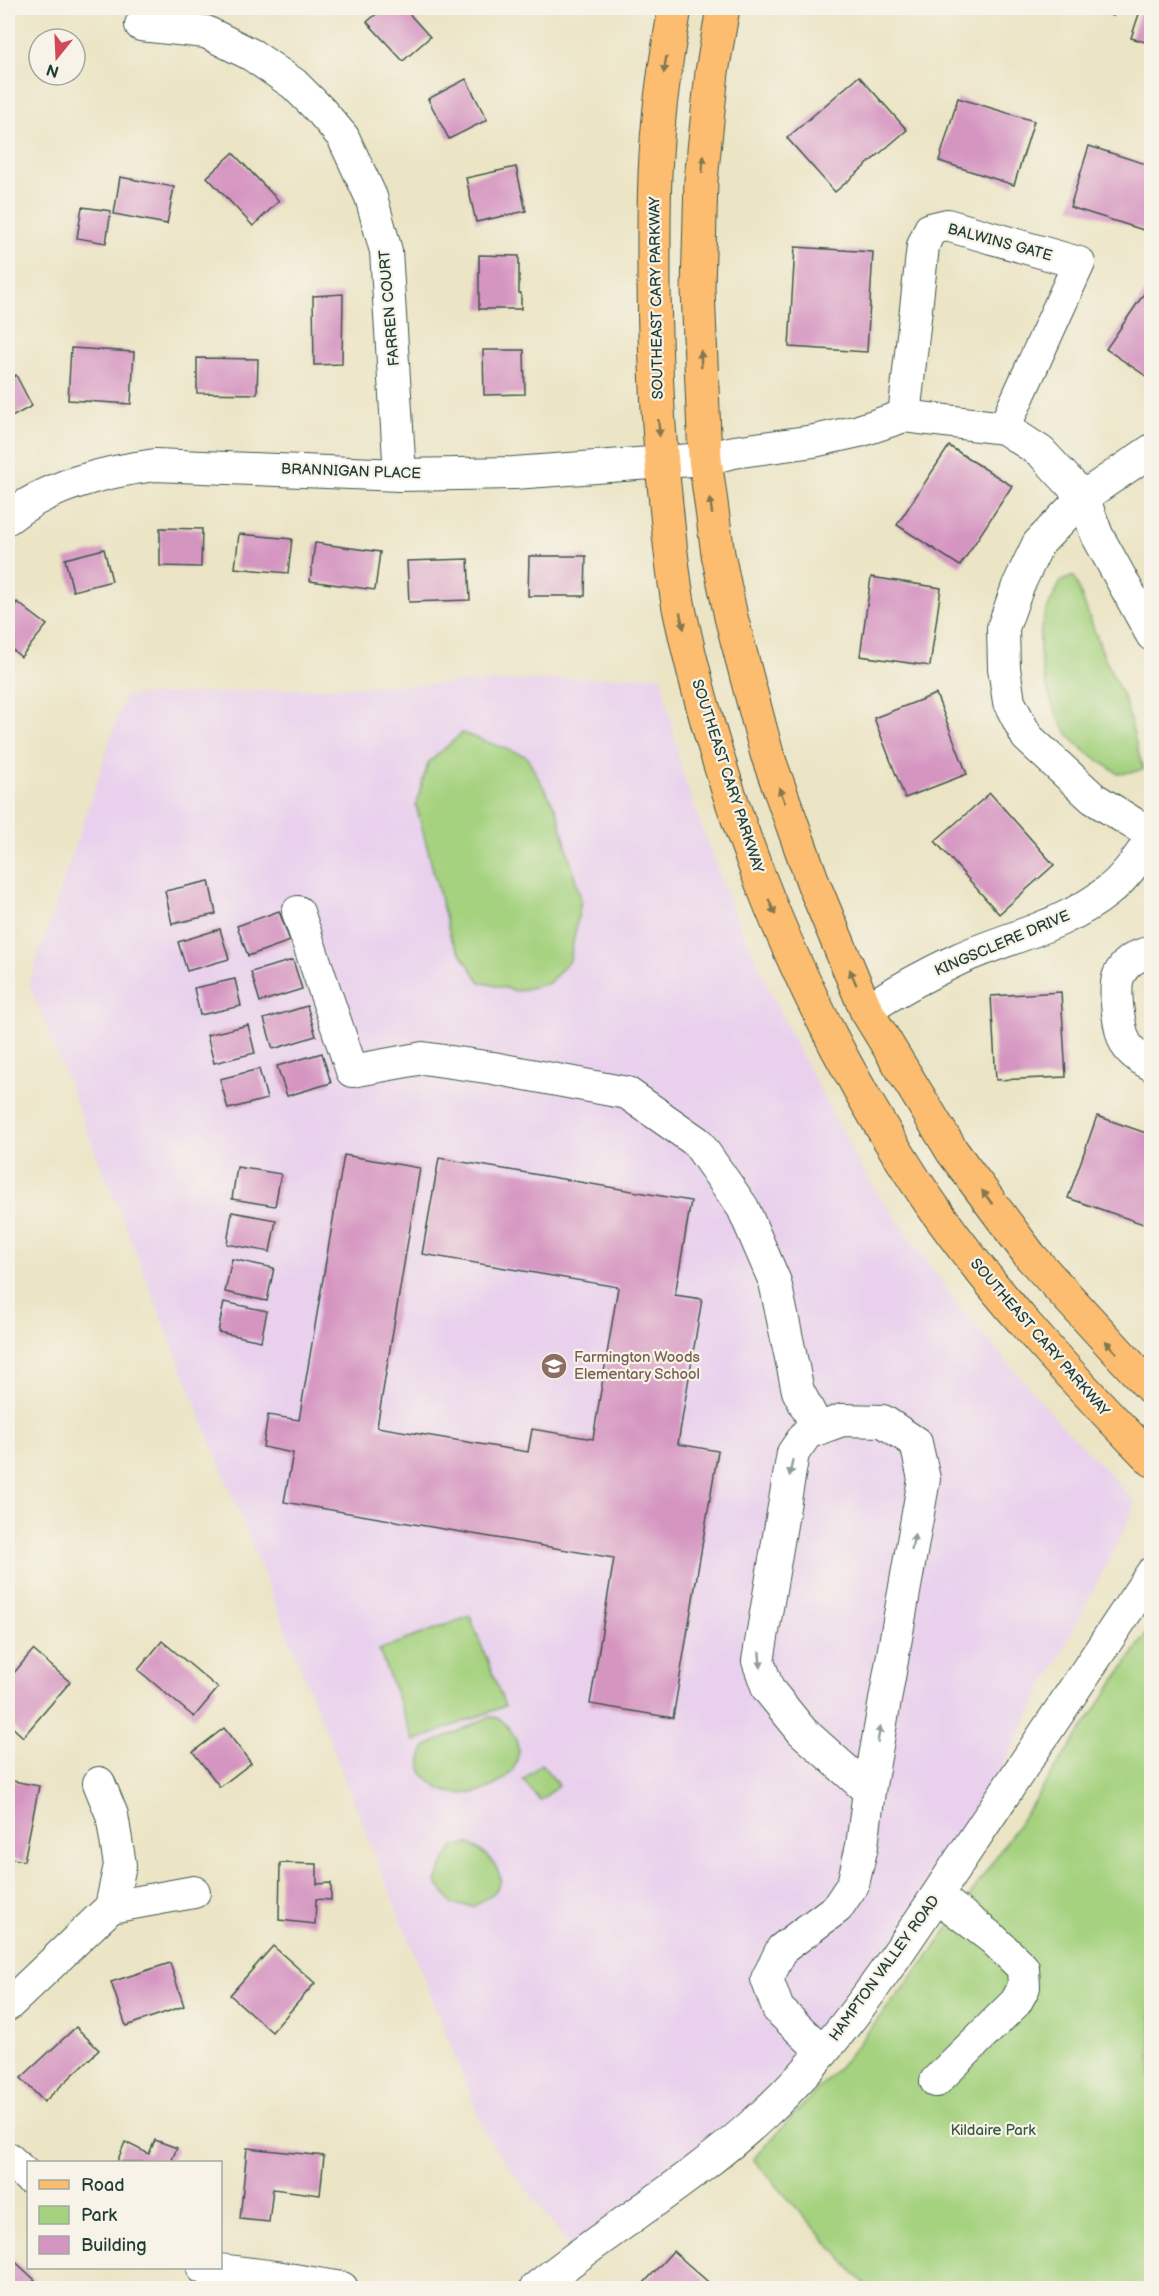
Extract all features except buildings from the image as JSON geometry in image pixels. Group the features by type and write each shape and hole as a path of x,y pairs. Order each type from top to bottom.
{"main road":[{"name":"SOUTHEAST CARY PARKWAY","path":"675,8 663,78 655,160 655,364 661,462 679,609 722,768 756,869 829,1033 861,1093 915,1180 992,1285 1099,1407 1152,1460"},
{"path":"723,8 712,72 701,180 698,289 705,459 718,554 731,617 767,754 814,885 866,1010 952,1151 1031,1257 1152,1389"}],"street":[{"name":"FARREN COURT","path":"141,25 206,32 252,55 294,84 343,137 371,197 386,251 400,475"},
{"name":"BALWINS GATE","path":"904,416 923,246 930,229 947,225 1078,263 1004,428"},
{"path":"705,459 734,452 814,441 859,431 904,416 1004,428 1041,452 1083,497 1097,535 1152,635"},
{"name":"KINGSCLERE DRIVE","path":"866,1010 893,993 959,959 1072,914 1108,891 1131,868 1152,837 1093,798 1027,737 1010,702 1004,668 1003,628 1018,586 1038,544 1083,497 1152,450"},
{"name":"BRANNIGAN PLACE","path":"8,518 28,505 79,481 124,469 155,465 400,475 514,473 705,459"},
{"path":"298,912 352,1071 423,1058 493,1068 627,1093 697,1142 743,1208 775,1282 798,1391 818,1429"},
{"path":"1152,952 1137,955 1124,966 1117,978 1118,1016 1127,1045 1140,1060 1152,1065"},
{"path":"823,2052 778,2009 767,1979 782,1949 837,1908 853,1884 862,1846 869,1791 924,1479 916,1443 883,1421 842,1420 807,1433 793,1453 758,1661 768,1689 802,1731 869,1791"},
{"name":"HAMPTON VALLEY ROAD","path":"536,2289 577,2255 694,2174 765,2114 823,2052 937,1896 1152,1573"},
{"path":"99,1783 112,1815 120,1865 111,1907"},
{"path":"8,2005 111,1907 194,1892"},
{"path":"936,2081 1016,2002 1024,1987 1023,1968 993,1939 937,1896"},
{"path":"8,2158 27,2176"},
{"path":"211,2269 329,2284 342,2289"}],"shaded area":[{"path":"661,675 682,773 732,909 792,1037 864,1174 956,1303 1058,1421 1135,1501 1128,1522 937,1896 827,2049 577,2255 488,2139 29,984 125,696"}],"green space":[{"path":"1074,576 1105,659 1125,701 1143,770 1119,774 1078,745 1061,722 1048,691 1041,657 1042,622 1061,581"},
{"path":"462,733 526,756 557,811 581,900 570,960 549,983 517,991 480,982 451,939 416,805 428,763"},
{"path":"470,1616 505,1706 414,1741 379,1650"},
{"name":"Kildaire Park","path":"1151,1627 1151,2288 868,2288 753,2159 847,2058 932,1952"},
{"path":"489,1717 499,1718 515,1737 518,1755 512,1770 499,1783 481,1791 462,1794 444,1790 429,1780 423,1773 421,1765 426,1746"},
{"path":"541,1764 559,1785 540,1801 523,1780"},
{"path":"470,1844 490,1859 501,1880 496,1891 474,1906 453,1905 436,1882 454,1846"}],"place":[{"name":"Farmington Woods Elementary School","path":"554,1366"}]}
